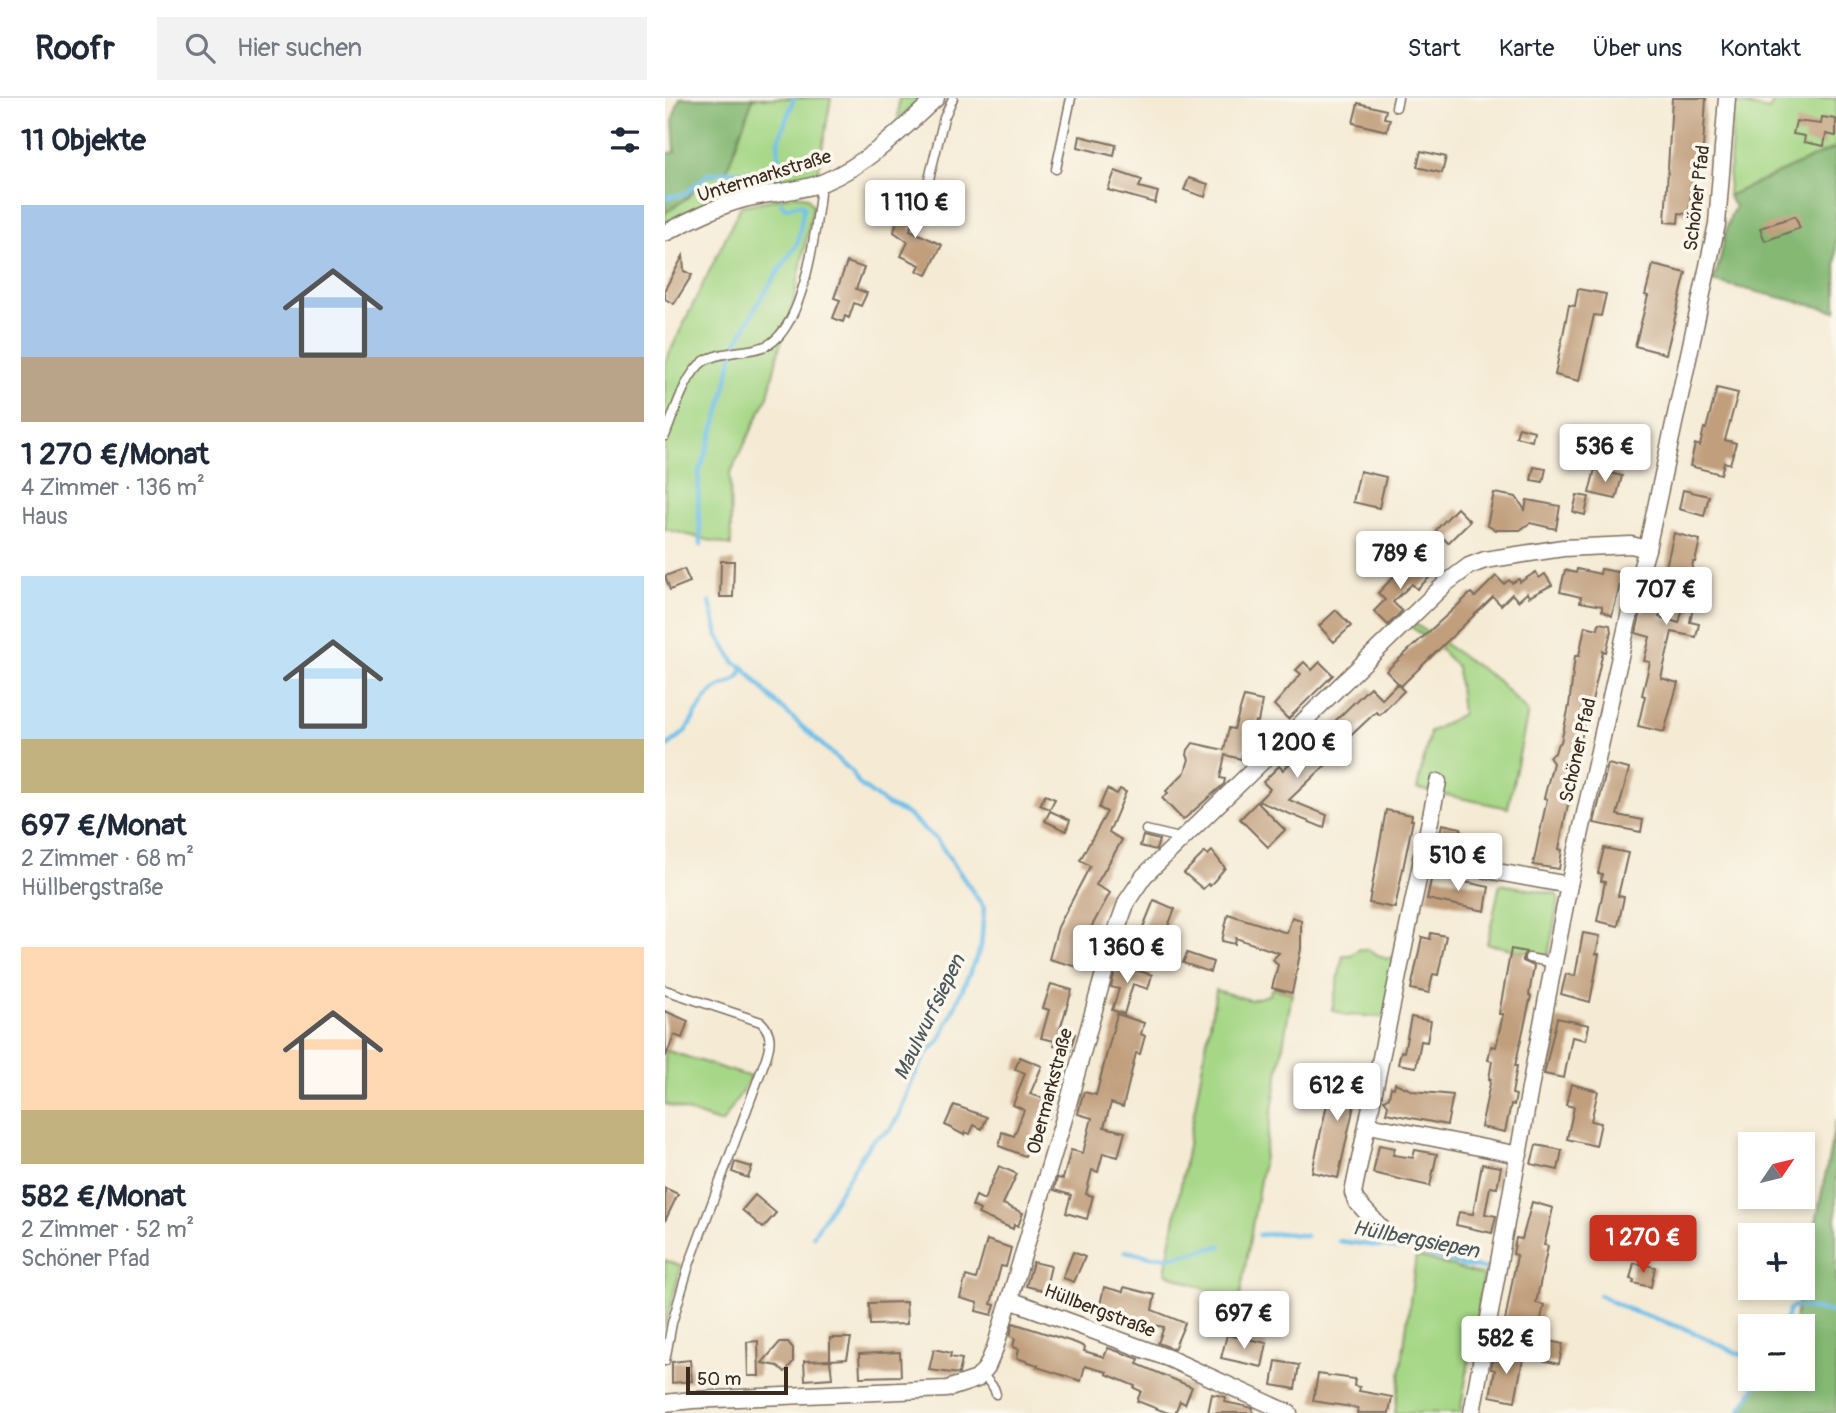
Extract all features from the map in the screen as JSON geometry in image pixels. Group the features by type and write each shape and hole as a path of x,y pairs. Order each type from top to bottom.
{"street":[{"name":"Untermarkstraße","path":"665,233 741,200 821,184 848,171 893,137 936,98"},
{"name":"Schöner Pfad","path":"1472,1413 1569,885 1634,594 1647,549 1717,224 1727,98"},
{"name":"Obermarkstraße","path":"982,1374 995,1348 1010,1300 1121,917 1127,901 1144,876 1445,584 1469,566 1485,560 1563,548 1631,545 1647,549"},
{"path":"1383,1230 1354,1197 1438,782"},
{"path":"1421,858 1569,885"},
{"path":"1369,1125 1518,1155"},
{"name":"Hüllbergstraße","path":"1010,1300 1168,1358 1289,1413"},
{"path":"665,1403 947,1390 968,1383 982,1374"}],"lane":[{"path":"919,220 944,118 953,98"},
{"path":"1056,169 1071,98"},
{"path":"665,436 685,387 698,366 706,359 770,344 794,316 817,221 821,184"},
{"path":"1146,830 1184,839"},
{"path":"1529,958 1554,963"},
{"path":"665,990 761,1022 767,1028 770,1040 766,1058 689,1265 672,1323 665,1361"},
{"path":"982,1374 995,1388 996,1394"}],"green space":[{"path":"680,98 753,98 726,172 703,178 688,197 665,213 665,154 675,152 673,118"},
{"path":"753,98 831,98 818,173 724,193 665,224 665,213 688,197 703,178 726,172"},
{"path":"899,98 922,98 898,119"},
{"path":"1776,98 1836,98 1836,147 1728,196 1734,103 1769,110"},
{"path":"1836,147 1836,311 1712,281 1719,263 1727,225 1735,207 1728,196"},
{"path":"796,195 807,197 813,206 791,314 768,396 730,474 731,546 665,529 665,362 741,206"},
{"path":"1414,623 1497,680 1528,712 1508,808 1417,789 1430,732 1462,714 1457,667 1436,645 1410,626"},
{"path":"1500,884 1556,894 1559,900 1548,956 1487,944"},
{"path":"1360,949 1369,950 1386,959 1393,957 1387,1018 1347,1016 1332,1010 1343,955 1350,955"},
{"path":"1272,988 1292,993 1239,1303 1165,1273 1216,990 1250,1000 1269,995"},
{"path":"665,1050 751,1077 722,1123 665,1104"},
{"path":"1836,1120 1836,1413 1738,1413 1754,1391 1815,1391 1815,1314 1796,1314 1798,1300 1815,1300 1815,1227"},
{"path":"1416,1256 1484,1276 1460,1413 1395,1413"},
{"path":"665,1260 681,1266 665,1328"}],"building":[{"path":"1672,98 1706,98 1703,148 1699,148 1698,165 1694,165 1689,214 1679,213 1678,223 1665,222"},
{"path":"1358,103 1386,110 1384,118 1390,119 1387,131 1353,123"},
{"path":"1822,117 1836,119 1836,136 1826,134 1824,146 1804,142 1805,136 1793,134 1796,121 1821,124"},
{"path":"1080,136 1116,145 1114,156 1078,147"},
{"path":"1421,151 1446,157 1442,173 1417,167"},
{"path":"1115,171 1142,180 1139,187 1158,192 1155,203 1108,190"},
{"path":"1189,178 1208,184 1205,197 1184,190"},
{"path":"902,199 916,202 910,230 942,245 927,275 917,271 920,265 901,256 908,242 894,232"},
{"path":"1795,216 1800,228 1765,241 1760,228"},
{"path":"683,256 684,271 692,275 674,304 665,299 665,289"},
{"path":"847,262 864,268 856,289 867,293 861,306 854,303 849,318 845,316 843,322 833,318 840,300 834,298"},
{"path":"1653,265 1686,273 1666,354 1635,346"},
{"path":"1578,289 1606,294 1601,316 1594,315 1579,381 1555,375 1569,305 1575,306"},
{"path":"1717,388 1738,393 1725,440 1736,443 1730,464 1724,462 1721,474 1690,466 1695,444 1700,446 1704,428 1706,429"},
{"path":"1519,427 1534,431 1532,441 1516,437"},
{"path":"1534,467 1546,469 1543,482 1531,480"},
{"path":"1595,469 1622,476 1616,499 1589,493"},
{"path":"1360,471 1386,477 1379,508 1353,502"},
{"path":"1683,490 1709,496 1704,516 1679,509"},
{"path":"1494,493 1516,497 1525,510 1527,500 1560,506 1556,529 1530,523 1520,530 1495,530 1487,525"},
{"path":"1577,495 1589,497 1585,515 1573,512"},
{"path":"1457,508 1470,521 1448,543 1436,530"},
{"path":"1674,533 1700,540 1687,595 1695,597 1690,622 1699,624 1696,637 1672,632 1661,678 1678,683 1664,732 1638,726 1650,662 1644,661 1650,637 1636,633 1655,569 1665,571","holes":["1665,596 1685,601 1679,623 1659,617"]},
{"path":"721,561 734,561 733,597 720,597"},
{"path":"1417,561 1432,575 1417,589 1412,584 1393,602 1402,611 1388,625 1374,611 1385,600 1378,593 1399,571 1403,575"},
{"path":"684,569 690,582 670,590 665,576"},
{"path":"1577,569 1600,574 1601,569 1623,573 1612,616 1602,611 1602,606 1580,602 1581,597 1560,592 1565,570 1576,573"},
{"path":"1536,572 1539,578 1545,574 1552,585 1529,597 1527,593 1518,601 1512,594 1501,605 1493,597 1401,686 1386,671 1471,593 1475,597 1496,576 1504,584 1509,580 1512,583 1519,579 1520,582"},
{"path":"1336,610 1351,626 1334,642 1319,626"},
{"path":"1599,623 1610,625 1611,632 1606,652 1603,651 1590,710 1587,710 1559,849 1562,850 1559,869 1533,865 1553,763 1549,757 1555,753 1561,742 1569,706 1575,656 1579,656 1585,626 1598,629"},
{"path":"1304,662 1312,670 1320,662 1333,675 1288,719 1274,705 1301,674 1296,670"},
{"path":"1397,684 1404,691 1380,715 1376,712 1345,741 1330,726 1370,687 1382,699"},
{"path":"1244,697 1262,701 1249,750 1243,748 1241,759 1225,755 1220,778 1225,779 1224,784 1183,820 1162,798 1185,772 1189,759 1188,750 1193,743 1224,750 1229,728 1234,729"},
{"path":"1322,723 1330,731 1316,745 1321,750 1313,758 1329,762 1289,800 1327,815 1324,828 1258,801 1270,789 1263,782 1279,766 1283,770 1300,753 1296,749"},
{"path":"1608,764 1629,769 1617,815 1643,820 1641,832 1594,823"},
{"path":"1107,789 1117,794 1120,789 1126,792 1109,832 1122,840 1096,885 1110,893 1087,935 1078,967 1049,959 1058,927 1090,866 1080,860 1107,812 1099,808"},
{"path":"1045,795 1055,799 1050,809 1040,805"},
{"path":"1257,802 1285,830 1268,847 1240,819"},
{"path":"1386,810 1412,815 1413,820 1395,908 1369,903"},
{"path":"1050,811 1070,820 1066,831 1045,821"},
{"path":"1442,824 1461,828 1461,832 1472,834 1468,850 1438,844"},
{"path":"1143,836 1159,840 1156,850 1140,846"},
{"path":"1604,848 1628,853 1618,896 1624,897 1618,926 1597,921 1605,882 1601,881 1602,874 1598,873"},
{"path":"1212,851 1225,868 1210,886 1208,884 1203,889 1184,873 1205,852 1208,855"},
{"path":"1432,875 1489,887 1485,911 1427,899"},
{"path":"1154,900 1175,909 1162,941 1141,932"},
{"path":"1228,914 1287,933 1292,917 1301,920 1301,949 1292,993 1272,988 1278,965 1273,959 1279,953 1236,938 1235,944 1222,941"},
{"path":"1431,933 1446,936 1438,975 1433,974 1429,993 1411,989 1422,937 1430,939"},
{"path":"1583,933 1600,936 1590,1002 1561,994 1566,974 1575,976"},
{"path":"1511,949 1526,952 1523,961 1534,966 1531,996 1515,1066 1512,1094 1516,1095 1514,1105 1511,1104 1505,1132 1481,1127 1491,1079 1492,1061 1488,1060 1491,1046 1496,1047 1503,1014 1499,1014"},
{"path":"1187,953 1213,962 1210,972 1183,963"},
{"path":"1117,964 1152,975 1148,989 1133,984 1124,1014 1112,1010 1119,989 1111,987"},
{"path":"1051,984 1072,990 1060,1029 1075,1034 1070,1051 1054,1046 1055,1041 1041,1038 1049,1010 1043,1008"},
{"path":"665,1011 688,1021 682,1038 674,1035 666,1057"},
{"path":"1117,1014 1144,1023 1141,1034 1145,1036 1140,1054 1136,1053 1123,1107 1111,1103 1104,1127 1125,1132 1118,1157 1103,1153 1098,1172 1092,1170 1086,1194 1093,1196 1087,1219 1066,1213 1071,1195 1054,1190 1057,1178 1063,1179 1071,1150 1083,1153 1092,1118 1078,1114 1081,1101 1084,1092 1096,1095"},
{"path":"1411,1017 1431,1021 1427,1042 1421,1041 1416,1067 1398,1064 1401,1051 1404,1052"},
{"path":"1557,1018 1589,1025 1586,1040 1572,1037 1564,1078 1544,1074"},
{"path":"1020,1057 1042,1066 1030,1094 1053,1101 1049,1118 1040,1115 1025,1156 999,1146 1002,1132 1014,1136 1024,1110 1013,1105 1025,1073 1015,1069"},
{"path":"1335,1068 1361,1074 1338,1178 1312,1172"},
{"path":"1395,1083 1413,1091 1453,1095 1447,1125 1386,1113 1388,1105 1384,1100 1389,1097 1391,1087 1394,1088"},
{"path":"1571,1084 1598,1091 1591,1121 1601,1123 1596,1146 1567,1139 1574,1107 1566,1105"},
{"path":"954,1105 987,1117 982,1129 974,1125 970,1134 965,1132 964,1135 945,1125"},
{"path":"1379,1145 1395,1148 1393,1155 1413,1158 1415,1150 1437,1154 1430,1186 1373,1173"},
{"path":"1536,1145 1562,1150 1558,1170 1531,1164"},
{"path":"735,1162 752,1167 748,1178 732,1172"},
{"path":"1482,1164 1501,1167 1497,1188 1490,1187 1485,1214 1496,1216 1492,1233 1456,1225 1459,1212 1473,1214"},
{"path":"999,1166 1017,1174 1003,1204 1023,1213 1018,1226 1014,1224 1013,1229 978,1214 980,1210 972,1206 976,1196 984,1200"},
{"path":"665,1188 678,1194 665,1221"},
{"path":"755,1195 776,1213 763,1228 742,1210"},
{"path":"1532,1202 1553,1208 1544,1245 1548,1246 1536,1303 1544,1305 1539,1328 1505,1321 1517,1255 1513,1254 1516,1238 1522,1239"},
{"path":"987,1240 1011,1248 1006,1267 1001,1266 991,1304 995,1305 992,1315 976,1311 978,1303 960,1298 966,1276 976,1279"},
{"path":"1073,1252 1085,1257 1074,1282 1063,1278"},
{"path":"1033,1262 1051,1266 1045,1291 1026,1286"},
{"path":"1634,1263 1655,1267 1651,1287 1633,1283 1634,1280 1630,1279"},
{"path":"1104,1287 1123,1292 1124,1287 1155,1295 1152,1310 1185,1323 1174,1349 1158,1343 1164,1327 1098,1314"},
{"path":"906,1302 907,1324 870,1325 869,1303"},
{"path":"1247,1306 1278,1312 1276,1323 1245,1317"},
{"path":"1013,1323 1076,1343 1085,1347 1084,1351 1104,1357 1108,1348 1139,1359 1137,1364 1192,1387 1185,1404 1180,1401 1175,1413 1168,1413 1137,1401 1141,1391 1106,1374 1107,1372 1085,1366 1081,1381 1017,1358 1019,1349 1013,1347 1015,1338 1010,1336"},
{"path":"1227,1335 1267,1343 1262,1367 1221,1358"},
{"path":"830,1338 851,1338 847,1359 830,1360"},
{"path":"1541,1339 1563,1344 1559,1364 1537,1359"},
{"path":"758,1341 759,1376 748,1376 747,1342"},
{"path":"780,1342 788,1342 793,1348 793,1362 785,1372 778,1366 762,1363"},
{"path":"934,1349 951,1353 950,1357 962,1359 959,1374 929,1370"},
{"path":"1494,1351 1523,1359 1515,1401 1490,1396 1495,1370 1491,1369"},
{"path":"900,1352 901,1376 860,1377 859,1354"},
{"path":"690,1360 692,1381 672,1383 672,1362"},
{"path":"830,1360 832,1378 805,1380 804,1361"},
{"path":"1276,1361 1299,1365 1295,1389 1272,1385"},
{"path":"1318,1374 1355,1379 1354,1386 1360,1387 1359,1391 1392,1397 1389,1413 1357,1413 1358,1408 1313,1401"},
{"path":"1212,1394 1226,1397 1225,1402 1253,1408 1252,1413 1208,1413"}],"waterway":[{"path":"780,178 778,142 794,98"},
{"path":"665,198 685,194 707,175 727,171 757,173 780,170"},
{"name":"Maulwurfsiepen","path":"701,544 699,472 719,414 735,346 759,301 798,242 804,206 800,204 786,208 781,203"},
{"name":"Maulwurfsiepen","path":"710,602 718,635 735,663 743,667 773,700 852,772 859,784 886,804 907,814 937,840 984,908 981,947 940,1040 926,1054 890,1130 874,1139 863,1153 813,1236"},
{"path":"665,748 684,733 711,693 739,677 743,667"},
{"name":"Hüllbergsiepen","path":"1259,1235 1283,1233 1306,1236"},
{"name":"Hüllbergsiepen","path":"1339,1241 1416,1251 1464,1266 1488,1269"},
{"name":"Hüllbergsiepen","path":"1125,1251 1171,1257 1221,1246"},
{"name":"Hüllbergsiepen","path":"1599,1295 1627,1309 1688,1330 1738,1354"},
{"path":"1788,1314 1794,1306 1836,1313"},
{"path":"1739,1413 1753,1391"}]}
